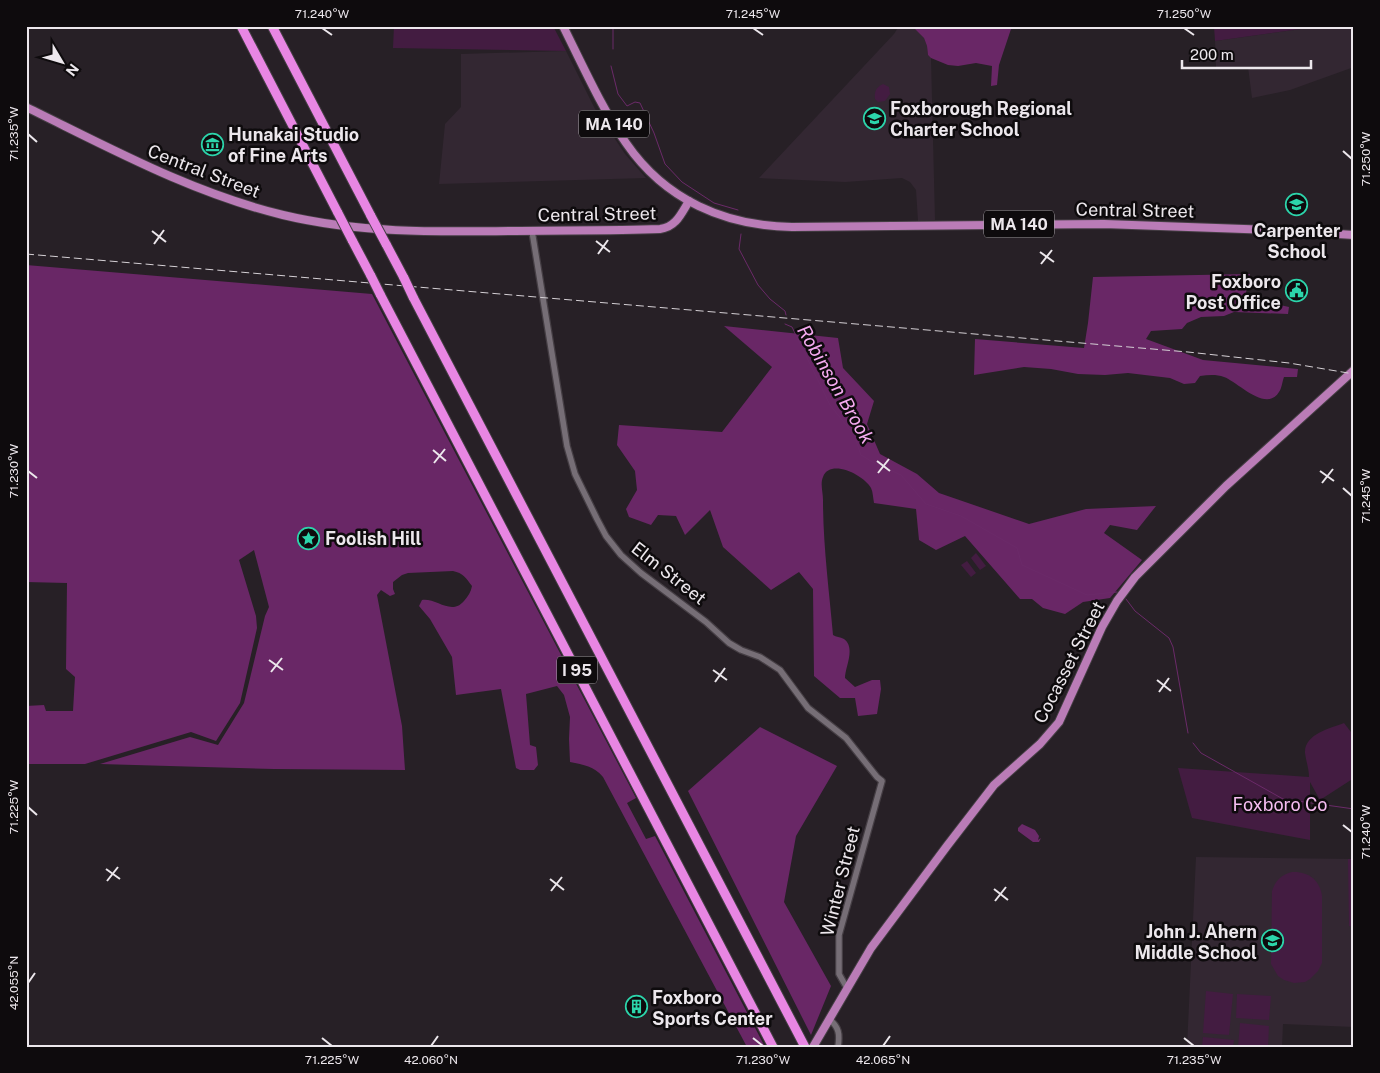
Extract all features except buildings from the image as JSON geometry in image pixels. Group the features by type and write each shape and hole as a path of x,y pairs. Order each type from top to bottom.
{"highway":[{"name":"I 95","path":"241,26 773,1047"},
{"name":"I 95","path":"272,26 803,1044"}],"main road":[{"name":"MA 140","path":"562,26 615,126 629,148 654,175 689,201"},
{"name":"Central Street","path":"26,107 158,171 220,196 284,215 336,226 391,231 664,229 676,222 689,201 730,219 775,227 1104,224 1354,235"},
{"name":"Cocasset Street","path":"813,1047 877,940 988,792 1053,731 1064,714 1102,627 1120,597 1135,577 1226,486 1354,370"}],"street":[{"name":"Elm Street","path":"532,231 567,446 575,474 606,536 614,548 633,566 729,642 741,650 760,657 780,670 808,708 846,738 882,781"},
{"name":"Winter Street","path":"847,988 839,974 838,935 882,781"},
{"path":"829,1019 839,1031 838,1047"}],"shaded area":[{"name":"Foxborough Regional Charter School","path":"899,26 912,26 924,38 928,55 931,58 935,220 918,221 916,190 910,182 902,178 845,182 759,178 894,34"},
{"path":"912,26 1012,26 999,65 997,85 991,86 992,66 976,63 958,66 948,65 931,58 928,55 924,38"},
{"path":"1322,26 1354,26 1354,67 1290,90 1252,98 1248,67 1216,68 1215,41"},
{"path":"566,51 595,109 625,154 646,178 439,184 445,124 461,107 461,54"},
{"path":"26,265 372,294 636,798 627,803 646,839 655,836 765,1047 747,1047 603,777 592,768 570,762 570,717 564,695 557,686 526,694 530,745 536,747 538,765 534,770 520,770 516,768 501,689 456,695 452,657 430,619 419,606 422,600 428,600 449,607 459,605 464,601 472,586 459,573 453,571 408,573 393,582 395,594 390,596 381,590 377,595 402,726 405,770 274,769 100,764 190,737 218,745 244,703 265,616 269,607 254,550 239,560 256,616 257,628 240,703 216,741 191,732 85,764 26,764 26,706 44,705 46,711 73,711 75,677 66,669 67,583 26,582"},
{"path":"1250,274 1245,297 1289,307 1288,314 1234,312 1224,316 1201,317 1187,323 1182,329 1151,331 1146,339 1203,360 1298,369 1297,377 1284,377 1280,390 1273,398 1260,398 1230,380 1215,375 1200,376 1195,383 1184,384 1170,378 1128,373 1105,375 1078,374 1024,367 974,375 975,339 1084,348 1093,277"},
{"path":"724,326 838,338 843,368 874,401 867,424 880,454 917,474 939,493 1029,524 1086,509 1156,506 1137,530 1110,525 1104,533 1142,560 1110,598 1083,602 1065,614 1043,608 1032,599 1020,599 965,536 936,550 919,540 916,509 874,503 871,488 862,478 847,470 832,469 827,471 822,480 823,517 833,635 844,639 849,647 850,652 845,678 855,687 872,680 880,680 881,689 877,714 858,716 855,698 840,698 814,676 813,589 799,572 771,590 723,547 710,510 685,535 676,516 658,515 651,525 629,517 626,509 637,490 635,471 617,445 619,425 722,432 772,367"},
{"path":"760,727 837,766 796,836 784,902 831,986 811,1035 688,791"},
{"path":"1022,824 1035,830 1039,836 1038,840 1041,838 1039,842 1033,842 1018,831"},
{"name":"John J. Ahern Middle School","path":"1196,857 1354,859 1354,1027 1283,1024 1282,1047 1187,1047"}],"green space":[{"path":"394,26 553,26 566,51 393,48"},
{"path":"1214,26 1322,26 1215,41"},
{"path":"883,84 889,87 890,94 885,101 878,102 875,99 875,92"},
{"path":"976,553 986,566 980,570 971,558"},
{"path":"967,561 976,573 971,577 961,565"},
{"name":"Foxboro Co","path":"1344,723 1354,736 1354,778 1320,800 1310,782 1310,840 1192,818 1178,768 1309,777 1305,753 1309,741 1313,736"},
{"path":"1348,859 1354,859 1354,927 1349,926"},
{"path":"1292,872 1303,873 1316,881 1322,896 1322,963 1318,971 1310,979 1305,982 1294,983 1278,976 1271,964 1272,891 1279,879 1285,874"},
{"path":"1206,991 1233,994 1229,1035 1203,1033"},
{"path":"1237,994 1271,996 1269,1020 1236,1018"},
{"path":"1240,1023 1269,1026 1268,1047 1238,1047"},
{"path":"1203,1037 1234,1040 1233,1047 1202,1047"}],"waterway":[{"name":"Robinson Brook","path":"613,26 613,49"},
{"name":"Robinson Brook","path":"611,66 618,94 627,106 635,102 640,103 654,133 665,164 682,182 714,203 738,210"},
{"name":"Robinson Brook","path":"741,234 739,249 758,285 770,299 785,311 786,315"},
{"name":"Robinson Brook","path":"785,324 792,327 830,405 854,435 861,455 901,475 926,504 961,516 1017,548 1022,565 1087,595 1117,592"},
{"name":"Robinson Brook","path":"1126,599 1135,611 1169,638 1173,647 1188,733"},
{"name":"Robinson Brook","path":"1193,743 1201,753 1283,799 1354,809"}],"railway":[{"path":"26,254 1188,352 1289,363 1354,374"}],"place":[{"name":"Foxborough Regional Charter School","path":"874,118"},
{"name":"Hunakai Studio of Fine Arts","path":"212,144"},
{"name":"Carpenter School","path":"1297,205"},
{"name":"Foxboro Post Office","path":"1297,291"},
{"name":"Foolish Hill","path":"309,538"},
{"name":"John J. Ahern Middle School","path":"1273,941"},
{"name":"Foxboro Sports Center","path":"636,1007"}]}
